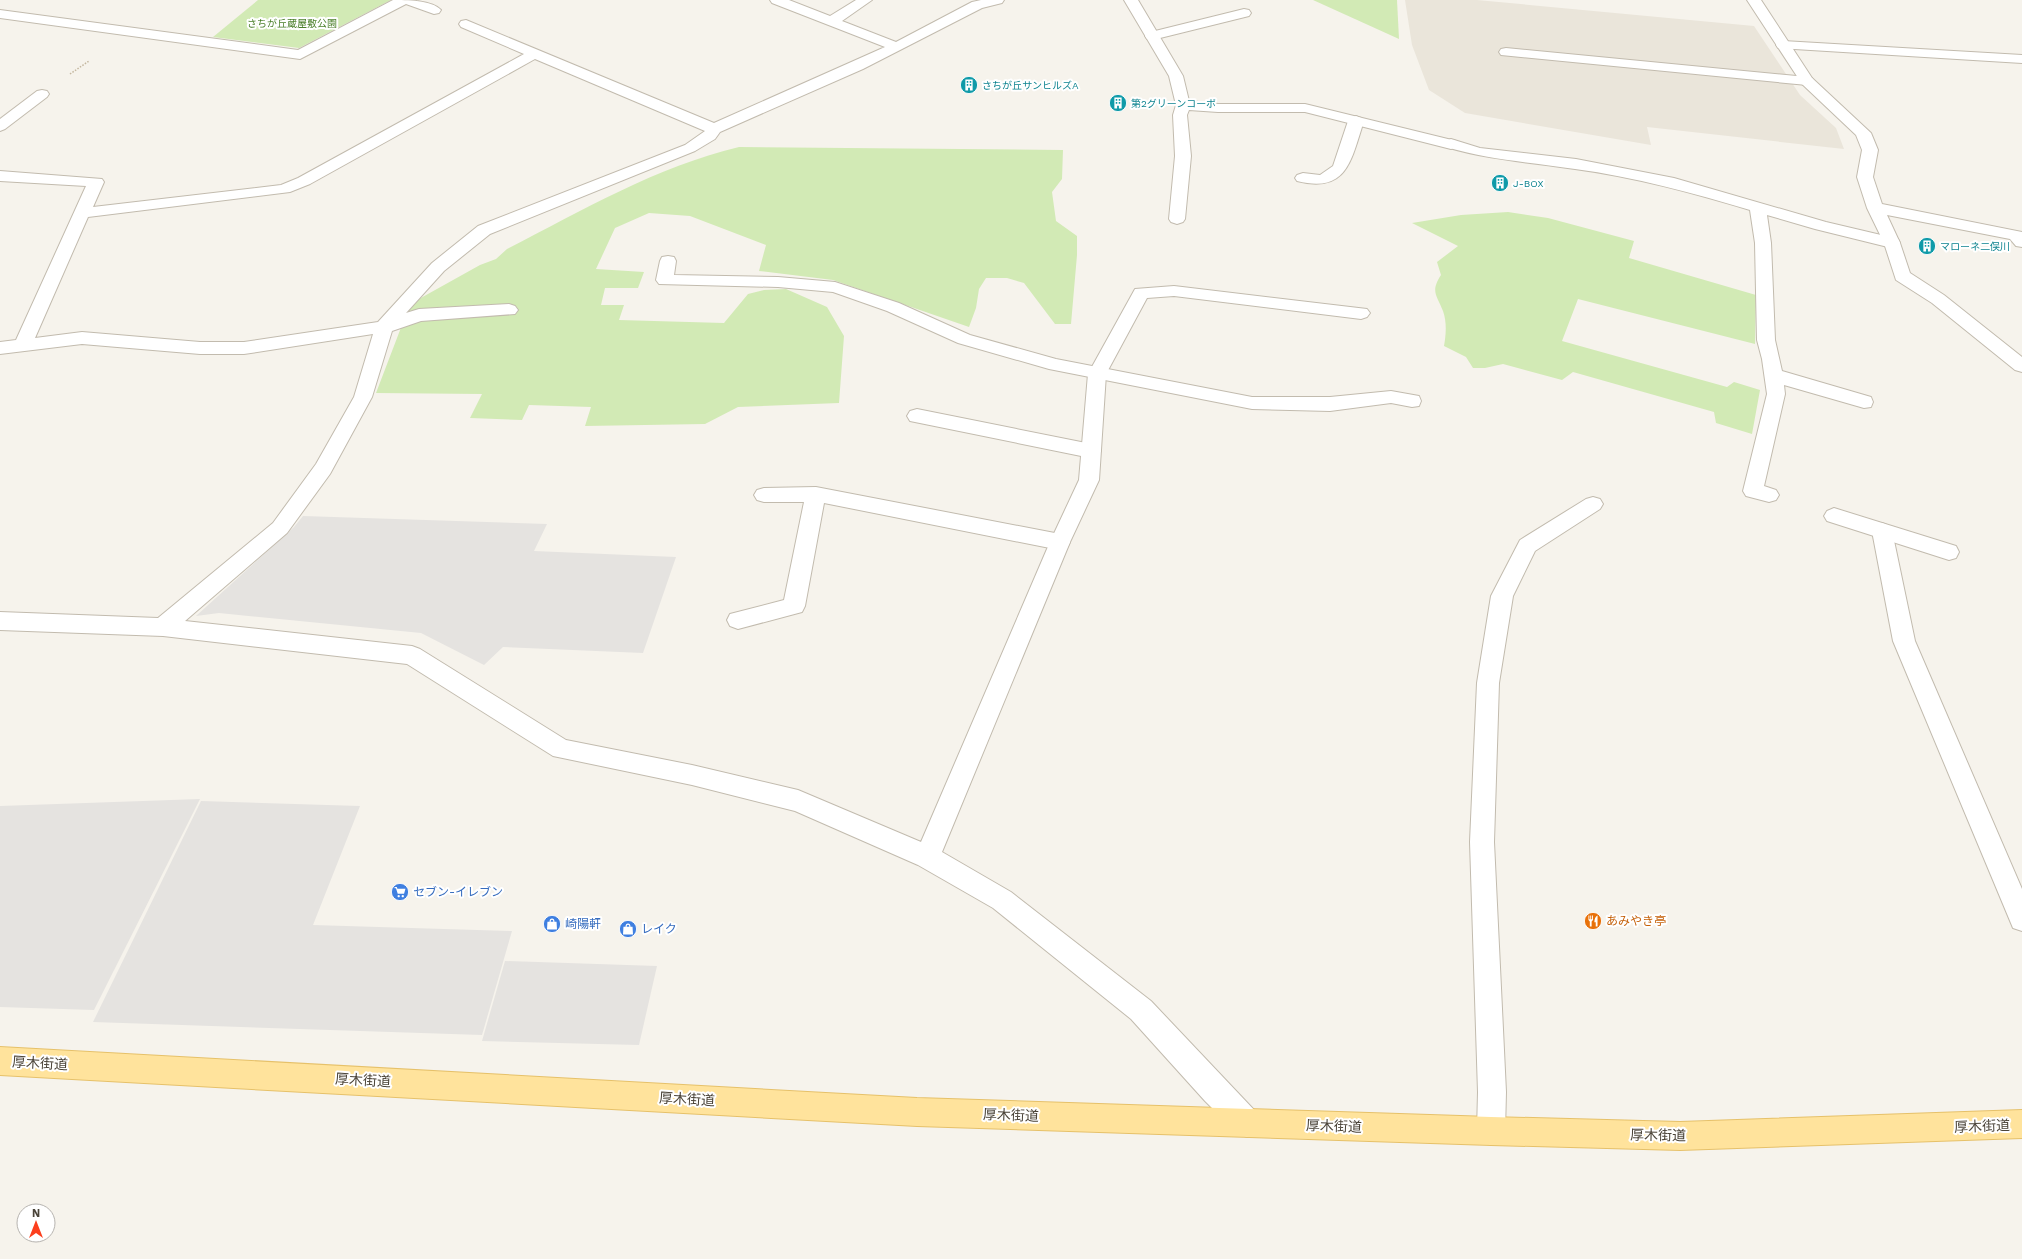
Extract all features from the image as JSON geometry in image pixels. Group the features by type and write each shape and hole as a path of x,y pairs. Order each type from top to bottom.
{"main road":[{"name":"厚木街道","path":"0,1060 917,1112 1491,1131 1680,1136 2022,1124"}],"street":[{"path":"0,14 300,55 403,0"},
{"path":"408,0 434,10"},
{"path":"777,0 832,20 897,47"},
{"path":"832,20 864,0"},
{"path":"163,627 280,528 323,469 363,397 384,327 438,267 484,230 690,148 710,136 714,129 858,66 977,5 998,0"},
{"path":"1131,0 1176,76 1183,105 1180,115 1183,156 1177,219"},
{"path":"1754,0 1807,81 1863,133 1870,150 1865,177 1875,208 1892,243 1902,276 1938,299 2022,366"},
{"path":"1152,36 1244,12"},
{"path":"466,24 714,129"},
{"path":"1783,45 2022,59"},
{"path":"1506,52 1807,81"},
{"path":"82,213 284,189 304,181 536,53"},
{"path":"0,126 42,94"},
{"path":"1183,105 1218,108 1305,108 1479,152 1576,164 1674,183 1821,226 1892,243"},
{"path":"1303,178 1323,180 1340,168 1356,121"},
{"path":"0,176 96,182 23,345"},
{"path":"1758,207 1763,243 1766,340 1771,359 1776,394 1753,491 1769,495"},
{"path":"1875,208 2016,235 2022,242"},
{"path":"668,261 664,280 778,282 835,287 893,307 964,339 1056,365 1097,374 1169,386 1252,403 1330,404 1391,397 1412,401"},
{"path":"927,856 1060,542 1089,480 1097,374 1141,293 1174,291 1360,312"},
{"path":"0,348 82,338 200,348 244,348 384,327 419,315 509,310"},
{"path":"1773,375 1864,402"},
{"path":"917,416 1091,451"},
{"path":"764,495 816,494 1060,542"},
{"path":"738,620 794,606 816,494"},
{"path":"1491,1131 1492,1084 1482,842 1488,683 1502,596 1527,546 1593,504"},
{"path":"1834,516 1949,552"},
{"path":"1882,531 1904,641 2022,919"},
{"path":"0,621 163,627 412,655 561,749 692,775 798,801 927,856 1002,900 1141,1010 1215,1091 1247,1123"}],"path":[{"path":"42,94 128,32"}],"shaded area":[{"path":"1405,0 1477,0 1754,26 1800,95 1836,128 1844,149 1647,127 1651,145 1465,113 1429,90 1412,45"},
{"path":"303,516 547,524 534,551 676,557 643,653 503,647 484,665 421,633 219,613 196,616 294,527"},
{"path":"200,799 94,1010 0,1007 0,806"},
{"path":"201,801 360,806 313,925 512,931 482,1035 93,1022"},
{"path":"505,961 657,966 639,1045 482,1041"}],"green space":[{"name":"さちが丘蔵屋敷公園","path":"258,0 391,0 299,48 213,37"},
{"path":"1313,0 1397,0 1399,39"},
{"path":"739,147 1063,150 1062,179 1052,192 1056,221 1077,236 1077,255 1071,324 1055,324 1024,283 1007,278 986,278 979,289 976,308 969,327 833,280 759,271 766,245 690,216 649,213 615,228 596,269 644,272 638,288 605,288 601,305 624,305 619,320 724,323 748,294 764,290 786,289 827,307 844,336 839,403 738,407 705,424 585,426 591,407 529,405 522,420 470,418 482,394 376,393 410,304 480,265 496,259 507,249 620,191 678,166"},
{"path":"1508,212 1548,218 1634,241 1629,258 1756,295 1755,344 1578,299 1562,341 1727,387 1734,382 1760,390 1752,434 1716,423 1714,412 1573,372 1562,380 1503,364 1485,368 1473,368 1466,357 1444,346 1446,324 1435,290 1441,275 1437,262 1458,246 1412,223 1461,215"}],"place":[{"name":"さちが丘サンヒルズA","path":"969,85"},
{"name":"第2グリーンコーポ","path":"1118,103"},
{"name":"J-BOX","path":"1500,183"},
{"name":"マローネ二俣川","path":"1927,246"},
{"name":"セブン-イレブン","path":"400,892"},
{"name":"あみやき亭","path":"1593,921"},
{"name":"崎陽軒","path":"552,924"},
{"name":"レイク","path":"628,929"}]}
